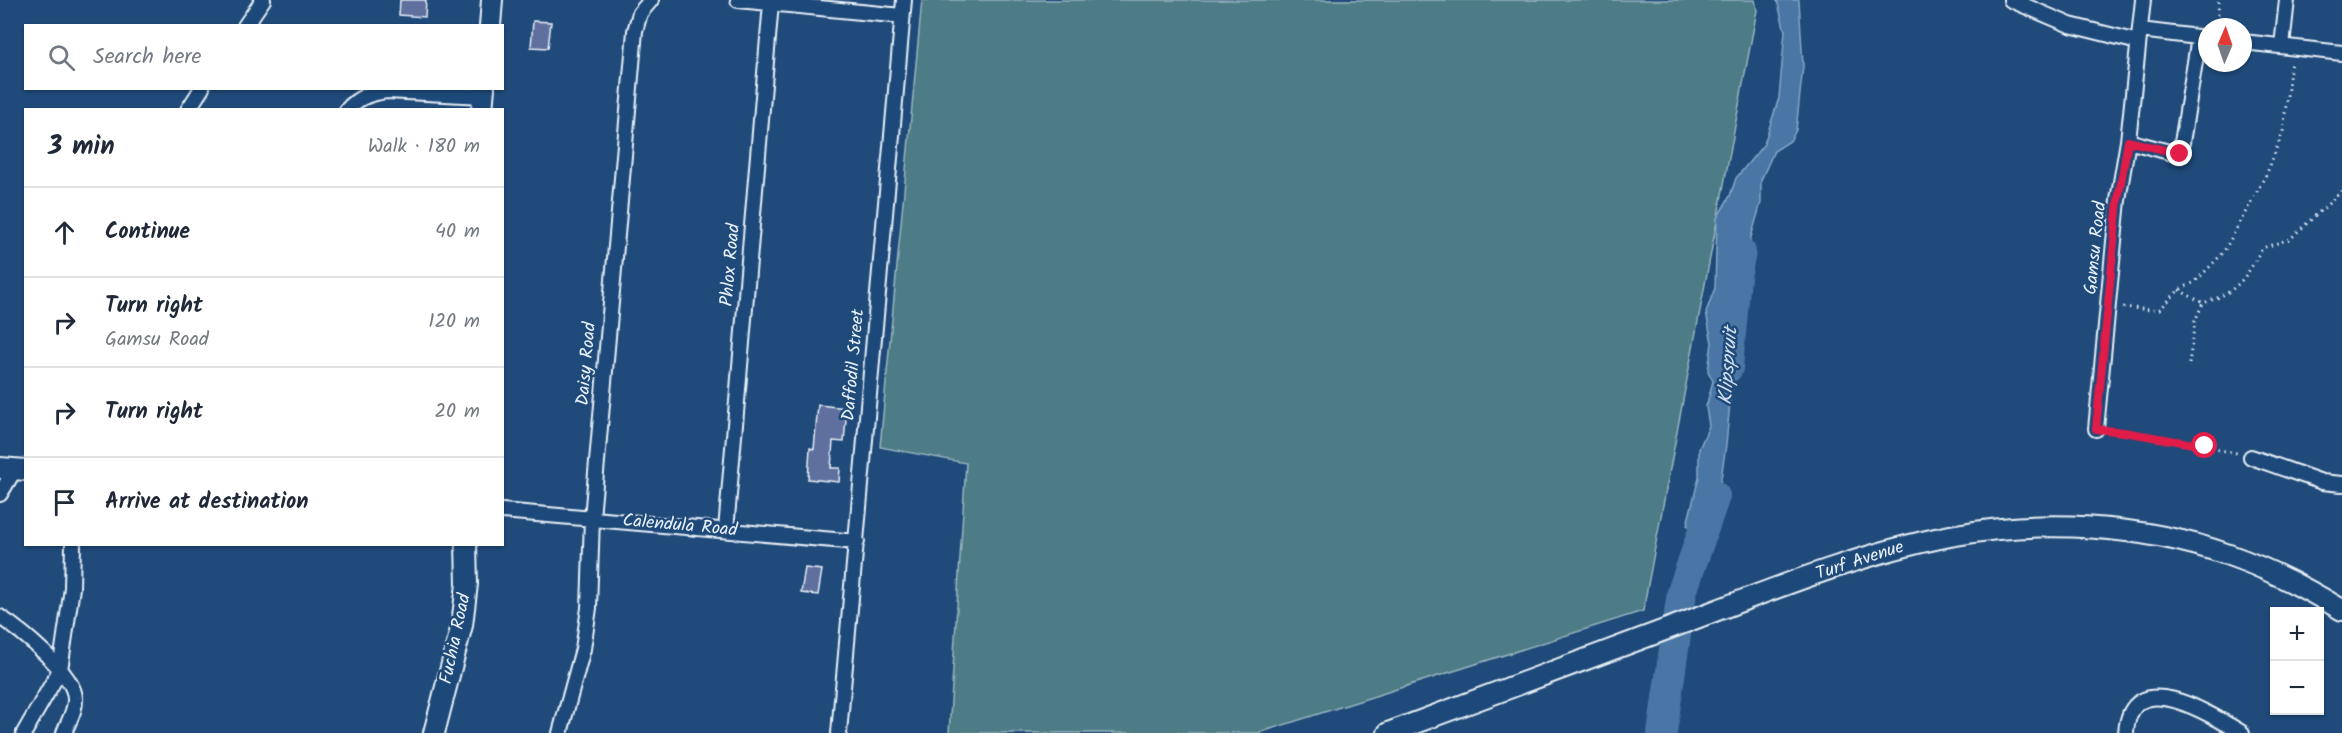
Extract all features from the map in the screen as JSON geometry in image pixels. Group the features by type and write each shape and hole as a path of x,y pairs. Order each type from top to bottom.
{"main road":[{"path":"490,24 492,0"},
{"name":"Turf Avenue","path":"1388,733 1744,600 1858,561 1929,541 1986,530 2067,527 2161,537 2228,554 2313,592 2342,610"},
{"name":"Fuchia Road","path":"434,733 462,625 467,584 466,546"}],"street":[{"path":"246,24 263,0"},
{"name":"Daisy Road","path":"560,733 587,631 592,518 635,31 640,13 651,0"},
{"path":"738,0 902,16"},
{"name":"Daffodil Street","path":"838,733 904,0"},
{"path":"2011,0 2076,27 2139,36 2198,37"},
{"name":"Gamsu Road","path":"2096,429 2118,200 2128,141 2143,0"},
{"path":"2287,0 2287,47"},
{"name":"Phlox Road","path":"726,530 771,3"},
{"path":"2252,43 2342,53"},
{"path":"2128,141 2180,154 2198,62"},
{"path":"189,108 201,90"},
{"path":"349,108 361,98 372,93 387,91 483,98"},
{"path":"2251,456 2322,482 2342,484"},
{"path":"0,494 14,469"},
{"name":"Calendula Road","path":"504,511 856,542"},
{"path":"24,733 60,670 72,588 73,546"},
{"path":"1,619 44,651 72,686 76,698 64,733"},
{"path":"2126,733 2133,708 2149,698 2159,697 2199,708 2242,733"}],"path":[{"path":"2218,18 2219,0"},
{"path":"2108,305 2160,309 2179,290 2195,282 2223,254 2267,173 2283,132 2287,47"},
{"path":"2179,290 2203,303 2224,297 2248,273 2262,248 2290,239 2342,191"},
{"path":"2189,364 2195,321 2203,303"},
{"path":"2096,429 2185,442 2251,456"}],"green space":[{"path":"922,0 1755,0 1757,10 1643,611 1258,733 949,733 966,463 880,447"}],"water":[{"path":"1777,0 1799,0 1803,66 1796,130 1790,141 1774,151 1761,180 1761,203 1728,316 1736,339 1726,445 1717,505 1705,536 1687,525 1699,477 1699,449 1709,426 1706,407 1713,381 1708,371 1712,343 1706,312 1715,288 1717,218 1730,196 1736,178 1764,144 1779,98 1785,31"}],"building":[{"path":"400,0 426,0 425,17 399,15"},
{"path":"533,21 551,22 548,48 531,47"},
{"path":"818,405 847,408 844,442 833,441 831,468 840,468 839,482 808,479 810,448 814,449"},
{"path":"805,568 822,570 818,595 801,593"}],"waterway":[{"name":"Klipspruit","path":"1728,368 1736,277 1741,252"},
{"name":"Klipspruit","path":"1662,733 1682,592 1715,496"}],"route":[{"path":"2180,154 2156,150 2128,141 2118,200 2096,429 2205,446"}]}
